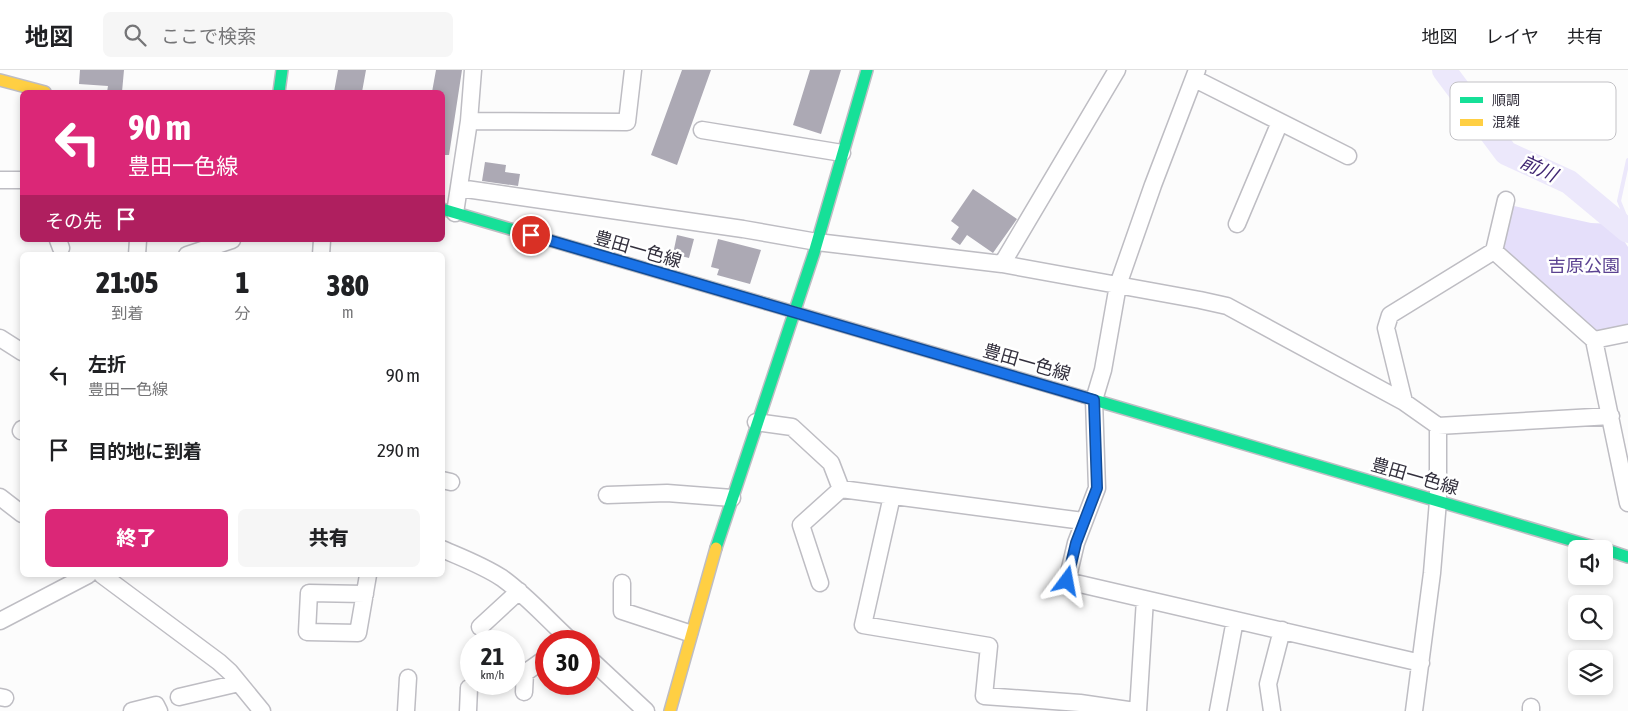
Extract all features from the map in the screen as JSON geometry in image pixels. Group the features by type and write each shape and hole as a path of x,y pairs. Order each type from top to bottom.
{"main road":[{"path":"279,90 282,70"},
{"path":"670,711 689,633 756,422 817,242 867,70"},
{"path":"0,80 37,90"},
{"name":"豊田一色線","path":"449,211 1571,540"},
{"name":"豊田一色線","path":"1613,552 1628,556"}],"street":[{"path":"449,211 459,188 469,121 473,70"},
{"path":"469,121 627,122 633,70"},
{"path":"1002,264 1117,70"},
{"path":"1348,156 1280,122 1196,74 1153,185 1118,285 1103,370 1094,400 1097,488 1076,543 1067,581 1421,663"},
{"path":"1237,224 1280,122"},
{"path":"702,130 842,153"},
{"path":"0,180 20,180"},
{"path":"459,188 817,242 1002,264 1227,306 1404,402 1438,426 1611,416"},
{"path":"1404,402 1386,328 1390,316 1494,251 1506,200"},
{"path":"196,252 226,242"},
{"path":"1494,251 1594,340 1628,503"},
{"path":"1594,340 1628,333"},
{"path":"0,339 20,351"},
{"path":"756,422 792,427 831,463 841,489"},
{"path":"1414,711 1432,573 1438,501 1438,426"},
{"path":"820,583 801,525 841,489 1083,522"},
{"path":"607,495 667,493 732,498"},
{"path":"892,496 863,625 989,646 984,696 1080,703 1137,711 1145,599"},
{"path":"0,497 20,512"},
{"path":"445,550 484,568 519,591 559,630"},
{"path":"0,621 84,577"},
{"path":"105,577 219,662 262,711"},
{"path":"365,594 368,577"},
{"path":"622,582 622,612 689,633"},
{"path":"480,627 519,591"},
{"path":"1218,711 1235,620"},
{"path":"1272,711 1268,684 1282,630"},
{"path":"600,668 646,711"},
{"path":"406,711 408,678"},
{"path":"179,697 239,683"},
{"path":"468,711 469,695"},
{"path":"132,711 156,706 160,711"}],"green space":[{"name":"吉原公園","path":"1514,206 1591,223 1613,224 1628,247 1628,324 1597,331 1587,327 1504,251 1504,227 1508,214"}],"building":[{"path":"80,70 124,70 122,90 107,90 108,86 79,84"},
{"path":"338,70 366,70 362,90 334,90"},
{"path":"436,70 462,70 449,155 445,155 445,90 432,90"},
{"path":"682,70 711,70 677,165 651,155"},
{"path":"810,70 841,70 821,134 793,125"},
{"path":"485,162 506,165 505,172 520,174 518,186 482,181"},
{"path":"973,189 1017,219 993,253 967,235 960,245 951,239 959,227 951,221"},
{"path":"677,235 694,239 689,258 673,254"},
{"path":"718,239 761,250 750,284 717,275 719,269 711,267"}],"waterway":[{"name":"前川","path":"1444,70 1453,82"},
{"name":"前川","path":"1496,140 1506,153 1569,182 1628,231"},
{"path":"1628,160 1619,201 1628,223"}],"traffic: fast":[{"path":"279,90 282,70"},
{"path":"716,548 814,253 867,70"},
{"path":"445,210 767,304"},
{"path":"1084,397 1570,540"},
{"path":"1613,552 1628,557"}],"traffic: slow":[{"path":"0,80 38,90"},
{"path":"767,304 1084,397"},
{"path":"670,711 716,548"}],"route":[{"path":"531,235 1094,400 1097,488 1076,543 1067,581"}]}
